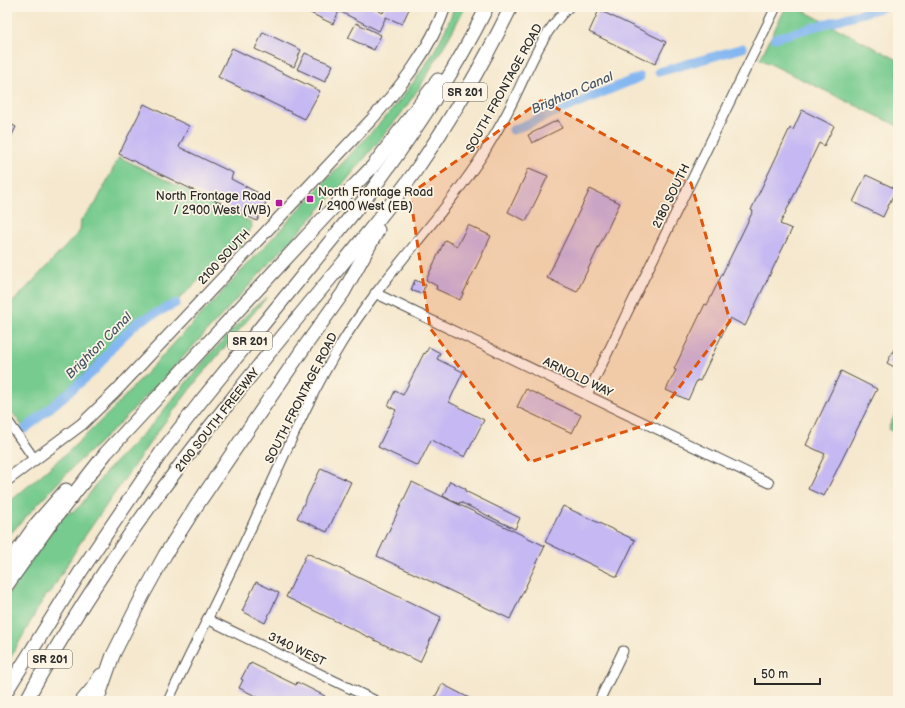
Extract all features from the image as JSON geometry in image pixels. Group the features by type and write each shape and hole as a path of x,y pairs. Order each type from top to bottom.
{"highway":[{"path":"7,586 48,527 106,453 330,210 373,166 434,86 483,7"},
{"name":"2100 SOUTH FREEWAY","path":"7,690 81,571 163,450 372,190 398,154 452,72 487,7"},
{"name":"2100 SOUTH FREEWAY","path":"26,701 33,687 106,570 160,493 224,408 375,224 414,173 459,103 493,44 510,7"},
{"path":"97,701 114,655 143,595 169,548 303,349 343,293 371,241 414,173"},
{"path":"7,566 49,509 71,485 106,453"},
{"path":"82,701 92,689 114,655"}],"main road":[{"name":"2100 SOUTH","path":"7,480 82,424 115,392 372,119 400,88 421,56 440,22 445,7"}],"street":[{"name":"SOUTH FRONTAGE ROAD","path":"168,701 302,417 329,364 357,318 463,184 476,165 508,112 540,44 550,29 569,7"},
{"name":"2180 SOUTH","path":"587,395 776,7"},
{"name":"ARNOLD WAY","path":"376,293 769,483"},
{"path":"7,420 35,460"},
{"name":"3140 WEST","path":"207,619 376,701"},
{"path":"599,701 623,652"}],"highlighted area":[{"path":"542,100 691,183 730,321 652,423 530,462 430,328 410,194"}],"green space":[{"path":"454,7 465,7 421,85 401,114 345,182 160,382 116,427 72,468 7,537 7,504 67,453 110,412 391,111 419,75 435,49 443,35"},
{"path":"786,7 796,7 898,60 898,126 760,59"},
{"path":"119,157 251,222 252,227 243,238 243,243 200,279 177,301 140,317 124,330 88,370 23,427 7,405 7,307 80,231 81,220 96,203"},
{"path":"267,297 198,379 158,431 80,543 49,595 46,594 7,664 7,596 26,568 66,514 74,511 80,506 105,473 155,421 204,361 251,310"},
{"path":"898,409 898,434 888,429"}],"building":[{"path":"303,7 371,7 383,13 385,7 410,7 402,24 386,17 379,31 339,11 333,24 302,9"},
{"path":"599,10 666,42 655,64 589,32"},
{"path":"356,23 381,35 374,50 348,38"},
{"path":"263,32 301,50 294,67 255,49"},
{"path":"232,48 320,91 305,119 218,77"},
{"path":"305,53 333,65 325,82 297,69"},
{"path":"144,104 189,126 179,147 233,173 231,179 268,198 257,221 119,154"},
{"path":"802,110 834,126 824,146 819,143 780,224 792,229 745,326 730,318 700,381 697,380 688,400 666,390 676,370 674,369 705,304 707,305 753,211 751,210 790,128 793,130"},
{"path":"558,120 562,128 532,143 528,135"},
{"path":"7,122 16,127 7,145"},
{"path":"529,168 548,176 526,221 508,212"},
{"path":"866,175 896,189 883,217 853,202"},
{"path":"590,189 620,203 577,292 547,278"},
{"path":"468,225 491,236 460,300 436,289 437,286 426,280 445,240 457,246"},
{"path":"415,280 426,285 421,294 411,290"},
{"path":"898,341 898,369 887,363"},
{"path":"429,347 440,353 437,359 463,372 449,402 484,420 465,457 431,440 418,466 378,447 396,410 388,406 395,391 403,395 424,353 425,354"},
{"path":"841,371 877,389 824,496 808,489 825,454 806,445"},
{"path":"526,389 581,415 572,433 517,407"},
{"path":"321,468 351,482 327,532 297,518"},
{"path":"450,481 466,489 465,491 520,518 515,529 460,502 459,504 443,496"},
{"path":"412,482 545,546 510,619 377,556"},
{"path":"563,506 635,540 617,577 545,542"},
{"path":"307,553 441,617 420,662 286,597"},
{"path":"256,582 279,593 265,623 242,611"},
{"path":"251,663 296,685 297,682 325,696 324,698 329,701 266,701 239,688 243,680 241,679"},
{"path":"442,684 475,701 433,701"}],"waterway":[{"name":"Brighton Canal","path":"775,38 884,7"},
{"name":"Brighton Canal","path":"659,72 743,48"},
{"name":"Brighton Canal","path":"513,130 640,77"},
{"name":"Brighton Canal","path":"25,429 94,371 116,343 138,322 176,303"}],"place":[{"name":"North Frontage Road / 2900 West (EB)","path":"310,199"},
{"name":"North Frontage Road / 2900 West (WB)","path":"279,203"}]}
